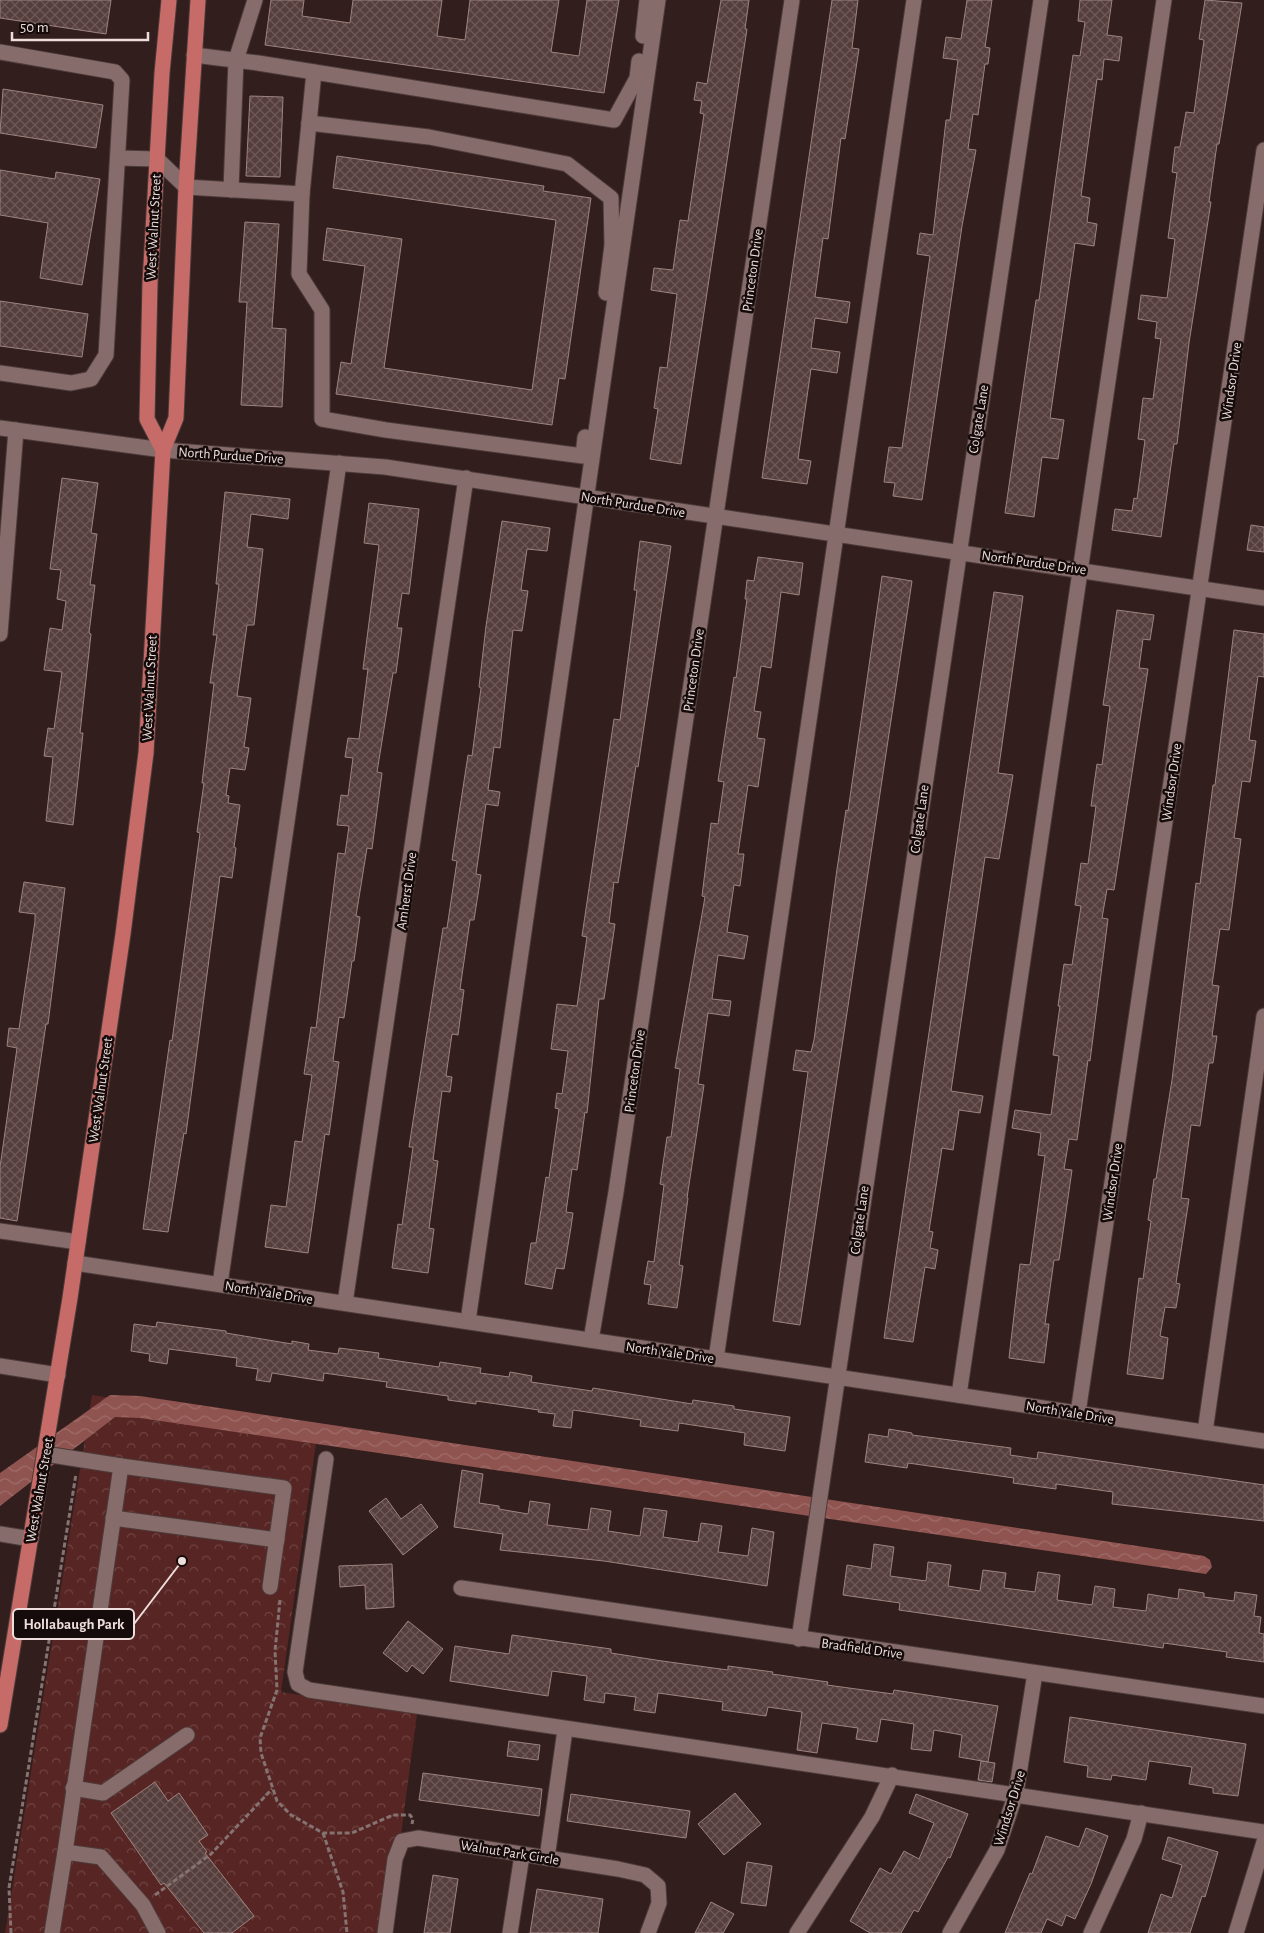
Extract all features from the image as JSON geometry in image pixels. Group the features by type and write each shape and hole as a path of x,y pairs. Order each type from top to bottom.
{"main road":[{"name":"West Walnut Street","path":"163,450 146,419 156,159 169,0"},
{"name":"West Walnut Street","path":"0,1720 75,1263 123,934 146,753 163,450 176,418 186,187 198,0"}],"street":[{"path":"231,190 236,60 255,0"},
{"path":"194,55 314,72 614,120 637,78 647,0"},
{"path":"468,1321 658,0"},
{"name":"Princeton Drive","path":"591,1340 616,1192 792,0"},
{"path":"716,1358 914,0"},
{"name":"Colgate Lane","path":"799,1639 836,1377 1041,0"},
{"path":"959,1395 1164,0"},
{"path":"0,52 115,72 122,80 106,355 91,379 71,383 0,373"},
{"path":"309,123 428,137 567,164 611,198 612,246 583,456 386,430 322,419 322,310 299,274 302,194 314,72"},
{"name":"Windsor Drive","path":"1078,1413 1264,150"},
{"path":"118,158 156,159 186,187 302,194"},
{"name":"North Purdue Drive","path":"0,428 163,450 385,466 1264,598"},
{"path":"0,634 16,430"},
{"path":"220,1284 339,463"},
{"name":"Amherst Drive","path":"345,1303 466,478"},
{"path":"1205,1432 1264,1016"},
{"path":"0,1230 78,1242"},
{"name":"North Yale Drive","path":"75,1263 1264,1441"},
{"path":"0,1366 58,1375"},
{"path":"45,1454 284,1488 277,1540 275,1591"},
{"path":"326,1459 295,1672 298,1684 309,1690 565,1730 1016,1794 1264,1832"},
{"path":"52,1933 121,1466"},
{"path":"113,1518 277,1540"},
{"path":"0,1534 31,1539"},
{"name":"Bradfield Drive","path":"461,1588 1264,1706"},
{"name":"Windsor Drive","path":"950,1933 997,1850 1016,1794 1035,1673"},
{"path":"547,1858 565,1730"},
{"path":"73,1788 103,1793 187,1735"},
{"path":"797,1933 872,1817 892,1776"},
{"path":"1092,1933 1134,1839 1141,1813"},
{"name":"Walnut Park Circle","path":"410,1839 418,1838 618,1869 645,1875 658,1886 659,1903 648,1933"},
{"path":"385,1933 396,1859 402,1840 410,1839"},
{"path":"1236,1933 1264,1842"},
{"path":"65,1852 101,1857 143,1905 158,1933"},
{"path":"510,1933 522,1855"}],"path":[{"path":"11,1933 9,1888 78,1459"},
{"path":"275,1591 277,1690 260,1738 260,1753 277,1801 291,1815 323,1833 352,1833 393,1815 410,1815 413,1819 410,1839"},
{"path":"143,1905 211,1854 272,1789"},
{"path":"323,1833 343,1892 347,1933"}],"green space":[{"path":"92,1395 318,1429 281,1692 417,1714 388,1933 5,1933"}],"water":[{"path":"110,1395 140,1396 1204,1556 1210,1560 1212,1567 1206,1574 140,1418 115,1417 0,1506 0,1473"}],"building":[{"path":"0,0 111,0 106,34 0,18"},
{"path":"271,0 304,0 302,16 350,23 353,0 442,0 437,36 465,40 470,0 559,0 551,52 579,56 587,0 619,0 604,93 265,45"},
{"path":"721,0 749,0 745,29 747,29 681,464 650,459 658,409 654,408 660,367 667,368 677,294 651,290 654,268 673,270 680,220 688,221 704,114 700,113 702,101 694,100 697,82 707,84"},
{"path":"832,0 858,0 852,48 859,49 845,139 841,138 828,239 823,238 815,297 850,302 847,323 815,318 811,348 840,352 837,373 811,369 798,459 811,461 807,484 762,478"},
{"path":"967,0 992,0 985,47 990,48 988,64 985,64 978,115 973,114 968,149 976,150 962,226 922,500 893,496 895,483 884,482 889,447 902,448 930,256 917,254 920,233 933,235 946,120 950,120 958,60 943,58 946,37 961,39"},
{"path":"1080,0 1112,0 1107,35 1122,37 1119,61 1104,59 1102,80 1097,79 1081,196 1090,198 1087,222 1097,224 1094,246 1075,243 1050,418 1064,420 1058,459 1042,457 1034,517 1005,513 1036,300 1039,300 1073,55 1080,56 1085,22 1078,21"},
{"path":"1205,0 1242,3 1219,144 1217,144 1209,202 1211,202 1189,343 1177,444 1174,444 1161,537 1112,530 1115,509 1132,511 1134,498 1137,499 1145,440 1138,439 1143,398 1153,399 1161,339 1155,338 1157,322 1138,319 1141,295 1167,298 1175,239 1168,238 1177,173 1172,172 1175,147 1180,147 1186,112 1194,113 1204,40 1199,39"},
{"path":"3,89 103,105 96,148 0,133"},
{"path":"250,96 283,97 280,177 246,176"},
{"path":"337,156 544,186 543,191 591,198 565,379 559,378 552,425 336,394 341,362 351,364 365,266 323,260 327,228 402,239 384,368 532,390 556,220 333,188"},
{"path":"0,170 55,179 56,172 100,179 82,285 40,278 48,223 0,215"},
{"path":"245,222 279,224 272,328 286,329 282,407 241,405 247,302 239,302"},
{"path":"0,301 88,314 82,357 0,346"},
{"path":"62,478 98,483 91,533 97,534 90,585 95,585 89,633 91,634 80,733 83,733 73,825 46,821 53,757 44,756 48,728 54,729 62,672 44,670 50,628 62,630 66,601 57,599 61,570 50,569"},
{"path":"225,492 290,499 288,519 251,514 247,547 263,549 254,625 247,625 237,696 251,698 244,747 249,748 245,770 230,768 226,795 229,796 228,803 240,805 232,878 220,876 186,1134 184,1133 168,1232 143,1229 170,1040 172,1041 200,833 197,832 214,683 210,683 217,635 213,635 219,584 216,584"},
{"path":"369,503 419,509 409,594 402,593 397,628 402,628 396,673 393,673 377,772 382,773 372,849 367,848 356,916 360,917 344,1018 339,1017 333,1061 339,1062 329,1135 325,1134 308,1253 265,1247 271,1205 286,1207 295,1141 302,1142 312,1075 304,1074 311,1027 316,1028 338,853 345,854 349,826 337,825 341,795 348,796 353,758 345,757 348,738 359,739 368,669 363,669 379,545 364,543"},
{"path":"502,521 550,528 547,551 527,549 521,590 528,591 522,631 513,630 500,748 494,747 488,790 500,792 498,806 486,804 476,874 481,875 474,920 470,920 460,989 464,990 458,1035 452,1034 446,1076 452,1077 450,1092 442,1091 433,1160 438,1161 429,1228 434,1229 428,1273 392,1268 398,1224 402,1225 413,1147 409,1147 443,928 447,928 457,861 452,860 468,755 472,756 481,688 479,687 486,626"},
{"path":"1251,525 1264,527 1264,552 1247,550"},
{"path":"640,541 671,546 638,767 636,766 618,883 614,882 609,923 615,924 604,999 599,999 587,1113 585,1112 577,1170 572,1169 566,1212 573,1213 571,1227 564,1269 556,1268 552,1289 525,1284 531,1243 536,1243 546,1177 549,1178 559,1109 555,1108 557,1093 562,1094 568,1051 551,1049 557,1004 577,1006 587,937 582,936 614,719 620,720 637,590 634,590"},
{"path":"758,557 803,563 799,595 781,592 771,668 761,666 754,711 761,712 757,738 765,739 758,787 748,785 738,854 744,854 740,886 734,885 727,932 748,936 744,959 718,955 712,999 731,1001 729,1016 708,1013 698,1084 704,1085 687,1198 679,1265 683,1266 677,1308 648,1304 651,1285 644,1284 648,1261 654,1262 664,1185 660,1184 667,1137 671,1137 680,1069 675,1068 705,897 702,896 711,823 718,824 724,782 718,781 734,677 736,678 747,599 745,599 747,580 754,581"},
{"path":"882,576 912,581 800,1325 773,1321 808,1072 793,1070 796,1050 811,1052 814,1040 837,869 846,810 848,811"},
{"path":"994,592 1023,596 998,773 1013,775 999,859 985,857 951,1091 983,1096 980,1113 959,1110 953,1150 942,1148 929,1231 933,1232 930,1248 938,1250 935,1269 925,1267 913,1342 884,1338"},
{"path":"1117,610 1154,615 1150,640 1143,639 1139,668 1148,669 1114,890 1107,889 1102,918 1108,919 1090,1061 1088,1060 1077,1140 1069,1139 1064,1169 1072,1170 1059,1260 1054,1260 1045,1324 1049,1324 1044,1363 1009,1358 1020,1264 1030,1265 1045,1156 1038,1155 1041,1133 1012,1128 1015,1110 1051,1115 1059,1056 1053,1055 1060,1006 1058,1006 1064,964 1072,965 1081,906 1075,905 1081,863 1088,864 1096,806 1091,806 1097,764 1102,765 1110,706 1103,705"},
{"path":"1234,630 1264,634 1264,677 1258,676 1249,740 1256,741 1250,782 1242,781 1234,838 1241,839 1229,930 1220,929 1212,985 1219,986 1212,1036 1217,1036 1213,1063 1209,1063 1200,1126 1191,1125 1181,1198 1189,1199 1176,1283 1180,1284 1176,1308 1165,1307 1160,1336 1168,1338 1163,1379 1127,1374 1139,1278 1143,1279 1151,1221 1148,1220 1154,1179 1156,1179 1172,1080 1196,883 1200,884 1213,785 1215,785"},
{"path":"24,882 65,888 48,1024 46,1024 17,1221 0,1218 0,1167 17,1048 7,1046 9,1028 19,1029 35,921 35,914 19,912"},
{"path":"157,1322 226,1331 226,1333 292,1344 292,1341 309,1344 308,1350 338,1354 339,1348 379,1353 378,1358 439,1367 440,1362 481,1368 480,1373 509,1377 510,1372 532,1376 531,1382 592,1391 593,1388 692,1404 693,1400 734,1406 734,1409 790,1417 785,1451 744,1445 745,1433 679,1423 678,1431 640,1426 641,1420 573,1410 571,1428 553,1426 555,1414 538,1412 539,1410 476,1401 476,1404 448,1400 448,1396 386,1387 387,1382 324,1373 323,1381 272,1373 270,1382 256,1380 258,1369 236,1366 237,1358 169,1349 167,1364 149,1361 150,1354 131,1351 134,1324 156,1327"},
{"path":"889,1429 912,1433 912,1435 1011,1448 1010,1455 1037,1459 1038,1452 1264,1485 1264,1521 1112,1504 1113,1492 1056,1484 1056,1489 1013,1483 1014,1478 908,1463 907,1468 865,1462 869,1434 888,1437"},
{"path":"462,1470 483,1474 479,1503 528,1514 530,1501 550,1504 547,1525 588,1530 591,1508 611,1511 608,1531 640,1536 644,1508 667,1511 663,1537 698,1542 701,1523 722,1526 718,1552 748,1556 752,1528 774,1532 767,1586 604,1561 500,1550 503,1534 454,1527"},
{"path":"386,1498 401,1519 421,1504 438,1527 403,1555 369,1511"},
{"path":"874,1544 894,1547 890,1576 926,1581 928,1562 951,1565 948,1586 980,1591 983,1570 1006,1573 1004,1588 1035,1592 1038,1572 1060,1575 1057,1600 1092,1605 1095,1586 1115,1589 1113,1607 1146,1611 1148,1594 1178,1599 1179,1589 1204,1593 1204,1597 1234,1601 1235,1592 1257,1595 1254,1616 1261,1617 1259,1633 1264,1634 1264,1662 1226,1657 1227,1652 1164,1643 1163,1648 899,1610 900,1603 843,1595 847,1565 871,1569"},
{"path":"392,1564 394,1607 366,1609 365,1585 340,1587 339,1566"},
{"path":"408,1621 443,1649 423,1674 412,1665 407,1672 383,1653"},
{"path":"512,1635 611,1649 611,1653 662,1661 728,1670 728,1666 773,1672 772,1674 828,1682 827,1685 893,1694 894,1690 998,1706 988,1762 959,1757 962,1735 934,1730 931,1751 911,1749 914,1724 881,1719 877,1742 856,1739 858,1728 822,1723 817,1753 797,1750 802,1712 768,1707 766,1716 722,1710 723,1702 658,1693 655,1713 634,1710 636,1697 605,1693 604,1703 584,1700 587,1676 552,1671 548,1696 450,1681 455,1646 509,1654"},
{"path":"1070,1717 1246,1744 1238,1796 1213,1793 1213,1788 1189,1784 1192,1767 1149,1761 1146,1780 1112,1775 1111,1780 1087,1777 1088,1766 1064,1762"},
{"path":"509,1741 540,1745 538,1760 507,1756"},
{"path":"981,1761 995,1763 992,1782 978,1780"},
{"path":"423,1773 542,1789 539,1816 419,1800"},
{"path":"155,1782 168,1801 179,1793 208,1835 199,1841 207,1852 205,1853 254,1916 232,1933 204,1933 164,1883 161,1885 111,1813"},
{"path":"735,1793 761,1824 724,1855 698,1824"},
{"path":"571,1794 690,1811 686,1838 567,1821"},
{"path":"916,1794 968,1814 950,1858 948,1857 918,1912 914,1910 901,1933 870,1933 850,1921 880,1868 891,1874 904,1851 919,1859 934,1823 909,1813"},
{"path":"1086,1828 1108,1836 1091,1884 1075,1919 1066,1915 1062,1926 1047,1919 1041,1933 1005,1933 1030,1873 1032,1874 1046,1836 1079,1847"},
{"path":"1168,1837 1218,1852 1205,1897 1202,1896 1190,1933 1148,1933 1161,1894 1172,1898 1182,1865 1162,1859"},
{"path":"747,1862 772,1866 766,1906 741,1903"},
{"path":"433,1875 458,1879 450,1933 424,1933"},
{"path":"537,1889 603,1899 598,1933 530,1933"},
{"path":"711,1902 734,1914 723,1933 695,1933"}],"place":[{"name":"Hollabaugh Park","path":"182,1561"}]}
